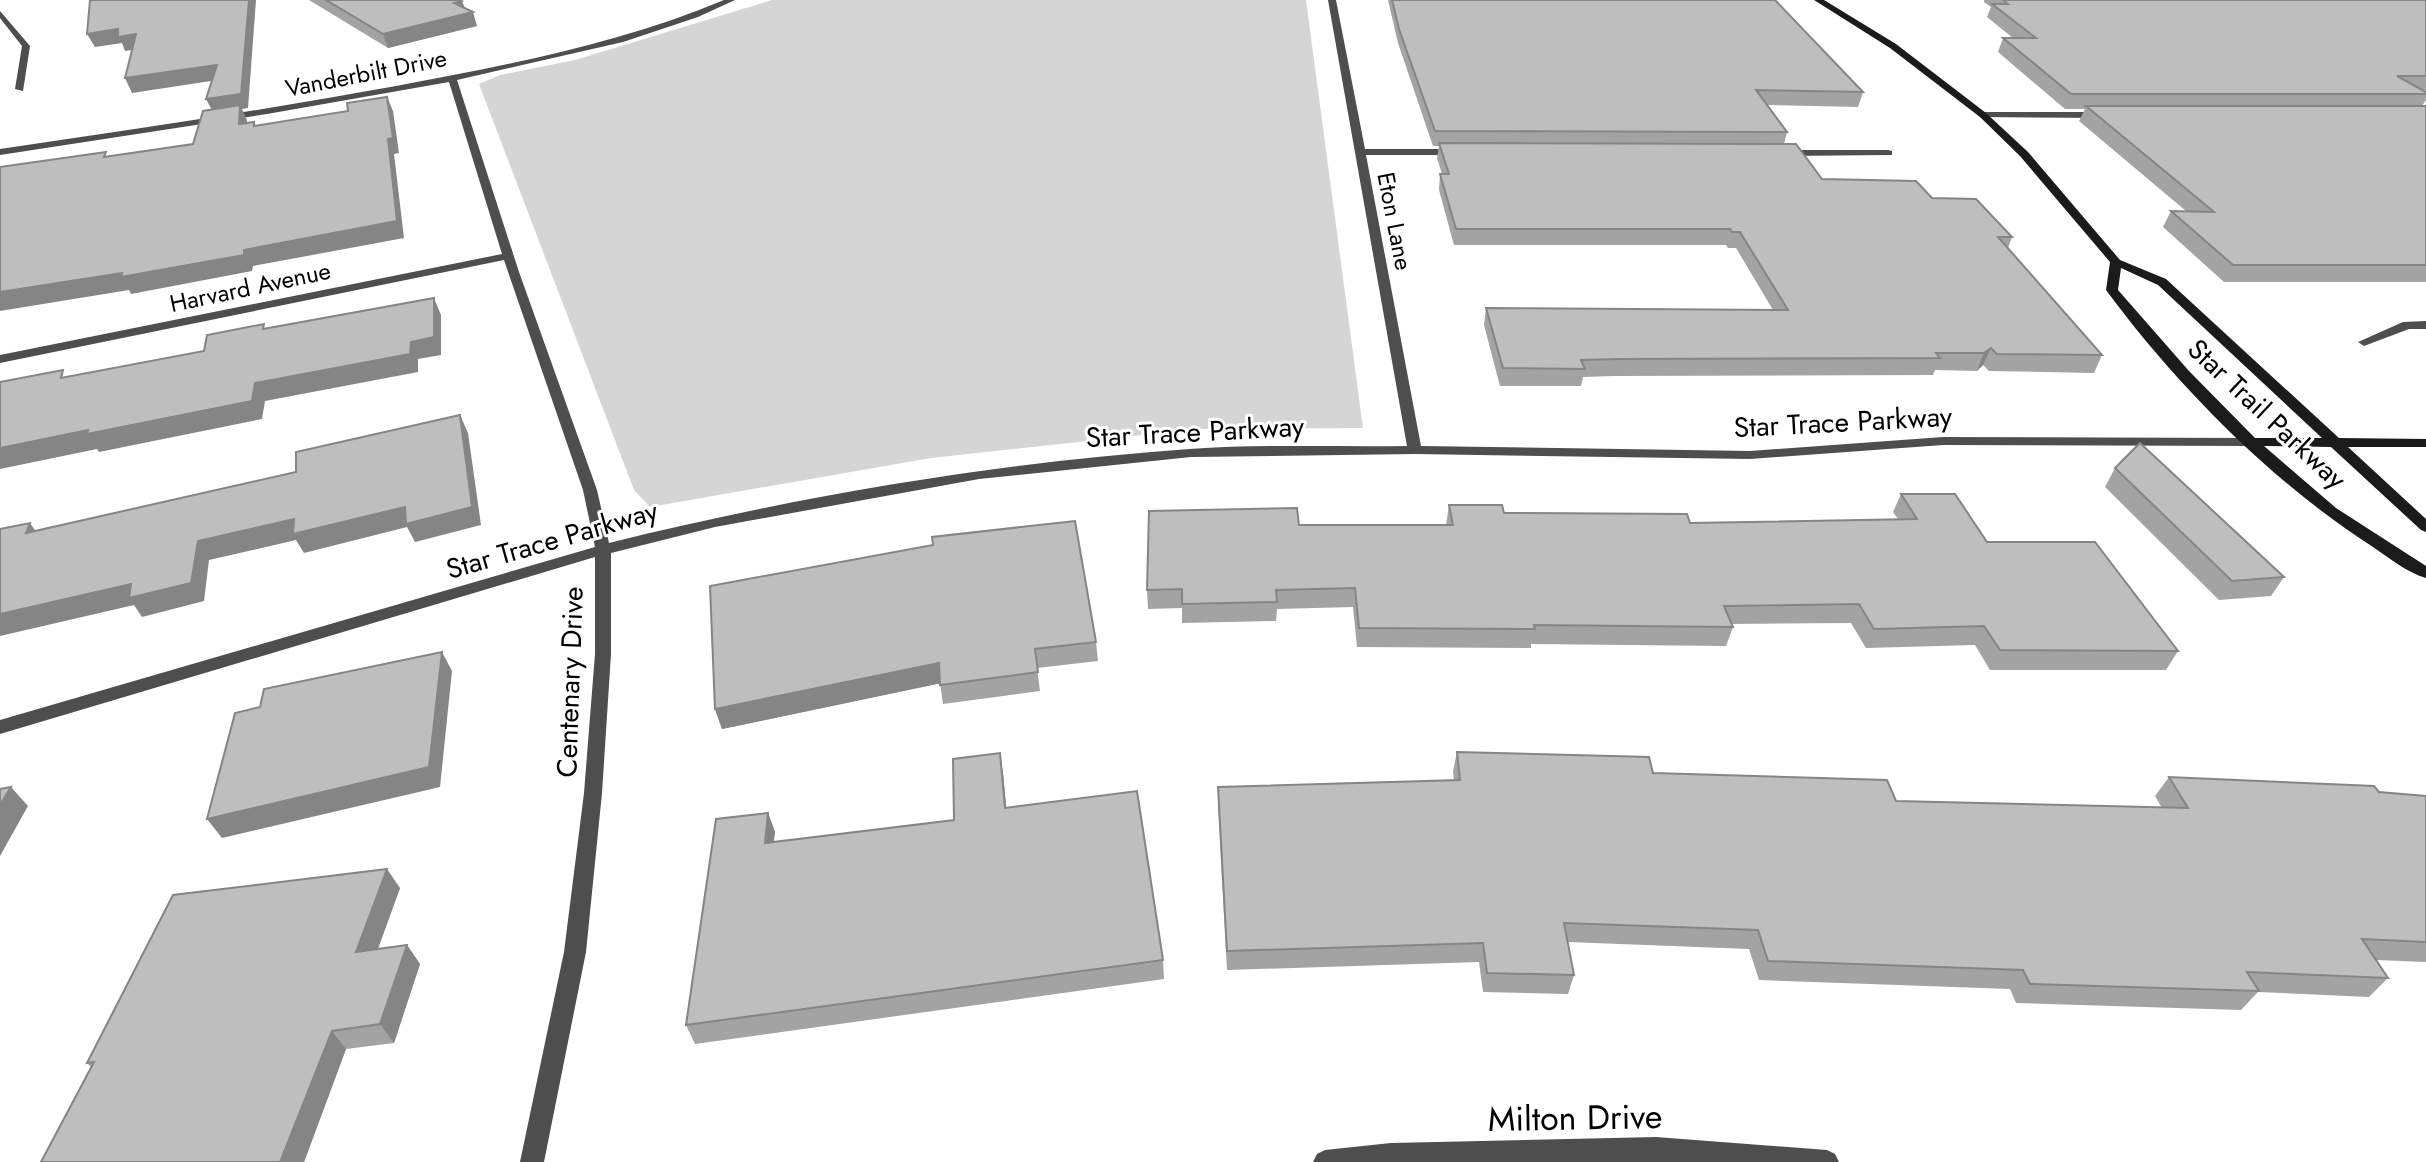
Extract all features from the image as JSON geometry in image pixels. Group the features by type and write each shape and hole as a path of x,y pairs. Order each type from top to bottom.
{"street":[{"name":"Vanderbilt Drive","path":"0,152 305,106 557,58 704,12 731,0"},
{"name":"Eton Lane","path":"1332,0 1415,450"},
{"name":"Star Trail Parkway","path":"1818,0 1893,46 1983,115 2024,154 2116,262 2162,282 2426,527"},
{"path":"0,13 26,46 20,89"},
{"name":"Centenary Drive","path":"452,78 508,256 590,490 603,550 603,654 593,793 578,924 532,1162"},
{"path":"1983,115 2116,115"},
{"path":"1359,152 1478,152"},
{"path":"1762,153 1888,153"},
{"name":"Harvard Avenue","path":"0,359 508,256"},
{"name":"Star Trail Parkway","path":"2116,262 2112,290 2150,337 2251,442 2330,510 2426,573"},
{"path":"2364,342 2407,325 2426,325"},
{"name":"Star Trace Parkway","path":"0,727 603,550 715,522 979,475 1191,453 1415,450 1750,455 1943,441 2426,443"},
{"name":"Milton Drive","path":"1325,1162 1391,1155 1656,1149 1827,1162"}],"shaded area":[{"path":"772,0 1306,0 1363,428 1198,429 931,458 650,507 634,490 479,84 500,75 575,60"}],"building":[{"path":"90,0 249,0 241,94 206,99 217,65 125,78 136,34 118,37 118,29 87,34"},
{"path":"326,0 461,0 454,3 473,12 383,34"},
{"path":"1392,0 1775,0 1863,92 1756,90 1787,132 1435,131"},
{"path":"2003,0 2426,0 2426,76 2397,76 2426,94 2071,94 2003,38 2036,38 1992,4 2008,4"},
{"path":"387,97 393,138 388,139 397,221 244,250 244,255 121,277 122,273 0,292 0,167 193,144 203,111 240,105 239,124 254,122 254,126 348,111 347,103"},
{"path":"2086,106 2426,106 2426,265 2233,265 2171,211 2214,212"},
{"path":"1439,143 1796,144 1822,179 1916,181 1932,198 1976,199 2012,237 1998,237 2102,355 1997,354 1991,348 1984,353 1936,353 1940,358 1618,359 1581,360 1585,369 1503,368 1486,308 1788,310 1740,232 1730,229 1456,229 1440,174 1449,174"},
{"path":"434,298 434,337 411,342 410,354 255,383 252,401 0,448 0,382 63,370 61,378 204,351 207,335 264,324 263,329"},
{"path":"460,415 472,507 406,524 405,507 293,534 294,519 198,541 191,583 129,598 131,584 0,614 0,529 30,523 26,533 296,472 296,452"},
{"path":"2140,443 2284,577 2232,581 2115,468"},
{"path":"1901,494 1955,494 1987,542 2095,542 2178,651 2000,650 1984,626 1874,629 1859,604 1724,606 1733,627 1534,625 1535,629 1359,628 1355,588 1276,590 1277,602 1182,604 1182,589 1147,590 1149,511 1297,508 1299,525 1453,525 1449,505 1502,505 1504,513 1687,514 1690,523 1917,519"},
{"path":"1075,521 1096,642 1035,649 1038,672 940,685 939,663 715,709 710,586 933,545 932,537"},
{"path":"442,652 429,767 207,819 235,713 260,707 264,689"},
{"path":"1457,752 1649,757 1653,773 1887,780 1896,801 2188,808 2169,777 2374,786 2379,792 2426,796 2426,942 2362,939 2388,978 2247,972 2259,991 2030,984 2023,970 1768,961 1758,930 1564,923 1574,975 1487,973 1483,943 1227,951 1218,787 1460,780"},
{"path":"1000,753 1005,808 1137,791 1163,960 686,1025 716,819 768,813 765,843 954,820 953,759"},
{"path":"11,787 0,805 0,789"},
{"path":"387,869 356,952 407,945 380,1024 332,1031 280,1162 41,1162 94,1062 87,1063 173,895"}]}
